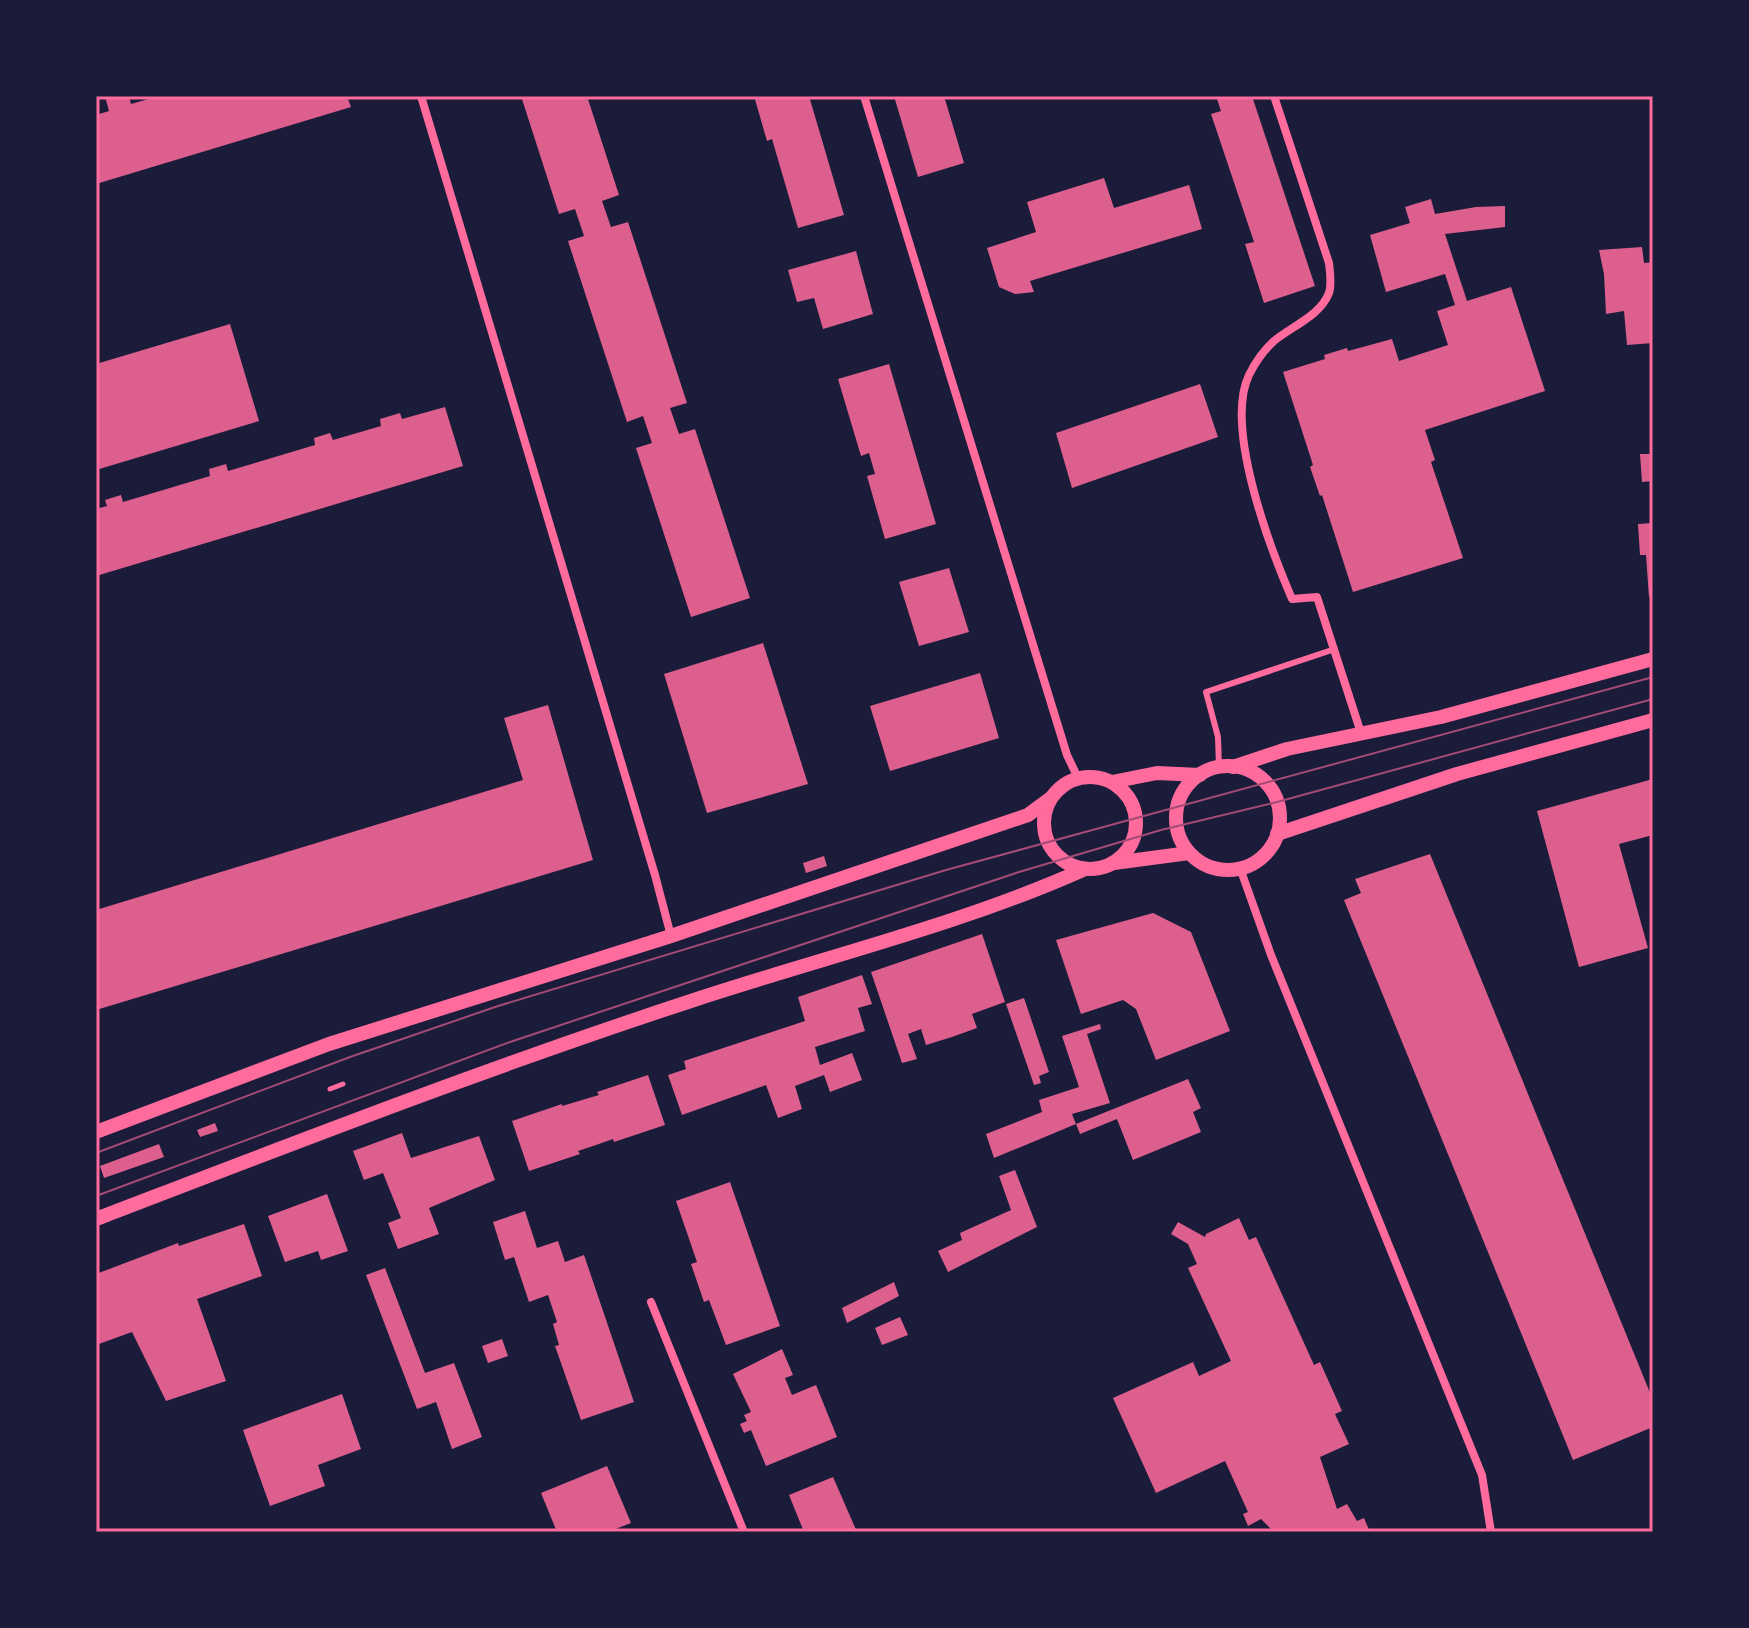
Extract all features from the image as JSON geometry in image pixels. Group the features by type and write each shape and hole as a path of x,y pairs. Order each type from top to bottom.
{"street":[{"path":"421,96 671,936"},
{"path":"864,96 1062,741 1078,778"},
{"path":"1274,96 1329,263 1330,291 1321,307 1274,342 1259,358 1247,378 1240,422 1244,453 1289,592 1292,599 1317,597 1361,733"},
{"path":"96,1132 329,1044 671,936 1028,815 1061,787 1078,778 1095,777 1112,782 1157,773 1200,775 1287,749 1441,717 1653,659"},
{"path":"1277,834 1457,774 1653,720"},
{"path":"1200,775 1182,795 1176,814 1178,834 1189,853 1212,867 1240,868 1263,856 1277,834 1279,808 1270,788 1251,772 1226,767"},
{"path":"1112,782 1128,798 1136,819 1131,844 1113,863"},
{"path":"1051,798 1044,819 1047,842 1061,859 1085,869 1189,853"},
{"path":"1240,868 1271,955 1482,1475 1491,1532"},
{"path":"96,1219 516,1059 695,999 1025,896 1085,869"},
{"path":"651,1302 744,1532"}],"lane":[{"path":"1226,767 1206,692 1335,649"}],"path":[{"path":"330,1089 343,1084"}],"building":[{"path":"109,96 129,96 131,104 159,96 347,96 351,107 96,184 96,115 109,111 106,100"},
{"path":"521,96 587,96 619,195 602,201 611,227 628,222 687,403 670,408 679,434 695,429 750,598 691,617 636,448 652,443 643,416 627,422 568,241 584,236 575,209 559,214"},
{"path":"754,96 809,96 844,215 798,228 772,139 767,141"},
{"path":"894,96 944,96 964,163 918,177"},
{"path":"1216,96 1252,96 1315,286 1264,303 1245,244 1254,242 1211,114 1221,111"},
{"path":"1104,178 1114,208 1189,185 1202,229 1030,281 1034,292 1015,294 999,287 987,248 1036,232 1027,202"},
{"path":"1431,199 1435,214 1505,206 1505,227 1445,234 1467,301 1511,287 1545,391 1425,430 1435,460 1431,462 1463,558 1353,592 1310,467 1313,465 1283,372 1325,359 1324,355 1347,348 1348,351 1392,339 1399,361 1448,345 1437,311 1455,305 1445,274 1386,292 1370,235 1410,223 1405,207"},
{"path":"1642,247 1644,263 1653,262 1653,343 1627,345 1624,311 1606,314 1599,250"},
{"path":"856,251 873,314 823,329 814,298 797,302 788,270"},
{"path":"230,324 259,421 96,470 96,364"},
{"path":"889,364 936,524 885,539 867,476 875,474 869,453 861,456 838,379"},
{"path":"1200,384 1218,437 1072,488 1056,433"},
{"path":"445,407 463,466 96,576 96,509 107,506 105,500 121,495 123,502 210,476 209,469 226,464 228,471 315,445 314,438 330,433 333,440 381,426 380,419 400,413 402,419"},
{"path":"1640,454 1653,454 1653,481 1642,482"},
{"path":"1653,523 1653,597 1649,597 1646,555 1640,555 1638,524"},
{"path":"949,568 969,632 919,646 899,582"},
{"path":"763,643 808,784 707,813 664,674"},
{"path":"980,673 999,738 890,771 870,706"},
{"path":"548,705 593,860 96,1010 96,910 523,780 504,718"},
{"path":"1653,779 1653,835 1619,844 1648,948 1579,967 1537,811"},
{"path":"1430,854 1653,1400 1653,1427 1573,1460 1344,900 1361,893 1355,879"},
{"path":"824,856 827,866 806,873 803,863"},
{"path":"1153,913 1191,932 1230,1031 1156,1060 1136,1009 1123,1000 1081,1014 1056,940"},
{"path":"982,934 1005,1002 972,1014 977,1028 952,1037 926,1045 921,1029 908,1034 917,1059 902,1063 871,972"},
{"path":"862,975 872,1004 858,1008 865,1031 815,1047 820,1065 852,1053 862,1080 830,1092 824,1075 795,1086 802,1109 778,1118 766,1085 682,1115 668,1075 686,1069 684,1061 805,1021 798,997"},
{"path":"1024,998 1049,1072 1039,1076 1041,1083 1034,1085 1006,1004"},
{"path":"1100,1024 1101,1029 1087,1034 1110,1103 1072,1114 1076,1124 994,1158 986,1134 1042,1112 1039,1100 1079,1087 1062,1036"},
{"path":"648,1075 665,1125 614,1142 613,1139 529,1171 512,1121 599,1095 597,1092"},
{"path":"1188,1079 1201,1108 1193,1112 1201,1132 1133,1160 1117,1119 1080,1134 1076,1124"},
{"path":"215,1123 218,1131 200,1137 197,1130"},
{"path":"402,1133 411,1158 479,1136 495,1180 429,1208 439,1234 398,1249 388,1223 401,1218 383,1173 364,1180 353,1151"},
{"path":"159,1144 164,1157 104,1178 100,1166"},
{"path":"1015,1170 1037,1227 948,1272 938,1251 962,1240 960,1233 1011,1210 999,1176"},
{"path":"730,1182 780,1326 726,1345 709,1300 704,1302 691,1264 697,1262 676,1201"},
{"path":"327,1194 348,1251 321,1260 318,1251 285,1262 268,1216"},
{"path":"525,1211 537,1248 558,1241 565,1262 584,1255 634,1402 581,1420 555,1346 559,1345 553,1324 557,1322 548,1295 529,1302 514,1257 505,1260 493,1222"},
{"path":"1239,1218 1249,1240 1256,1237 1314,1365 1320,1362 1342,1411 1335,1414 1349,1444 1320,1457 1337,1509 1347,1504 1357,1521 1364,1518 1370,1532 1274,1532 1261,1519 1248,1526 1243,1514 1248,1512 1225,1461 1156,1493 1113,1398 1193,1362 1199,1376 1231,1361 1188,1268 1197,1264 1188,1244 1171,1234 1178,1222 1205,1237"},
{"path":"244,1224 262,1276 197,1299 226,1381 166,1401 132,1332 96,1345 96,1274 178,1243 179,1246"},
{"path":"385,1268 425,1373 454,1363 482,1437 452,1449 436,1402 417,1409 366,1275"},
{"path":"894,1282 899,1296 847,1323 842,1308"},
{"path":"900,1317 908,1335 882,1345 875,1328"},
{"path":"502,1339 508,1356 488,1363 482,1346"},
{"path":"782,1349 793,1375 785,1378 792,1395 816,1385 837,1437 766,1466 751,1430 744,1433 740,1424 747,1421 744,1415 751,1412 733,1374"},
{"path":"342,1394 361,1449 318,1465 325,1486 270,1506 243,1430"},
{"path":"607,1466 631,1523 608,1532 557,1532 541,1493"},
{"path":"833,1477 857,1532 804,1532 789,1495"}],"tram line":[{"path":"96,1153 350,1057 498,1006 946,870 1653,677"},
{"path":"96,1196 510,1042 1019,872 1161,830 1277,802 1653,699"}]}
